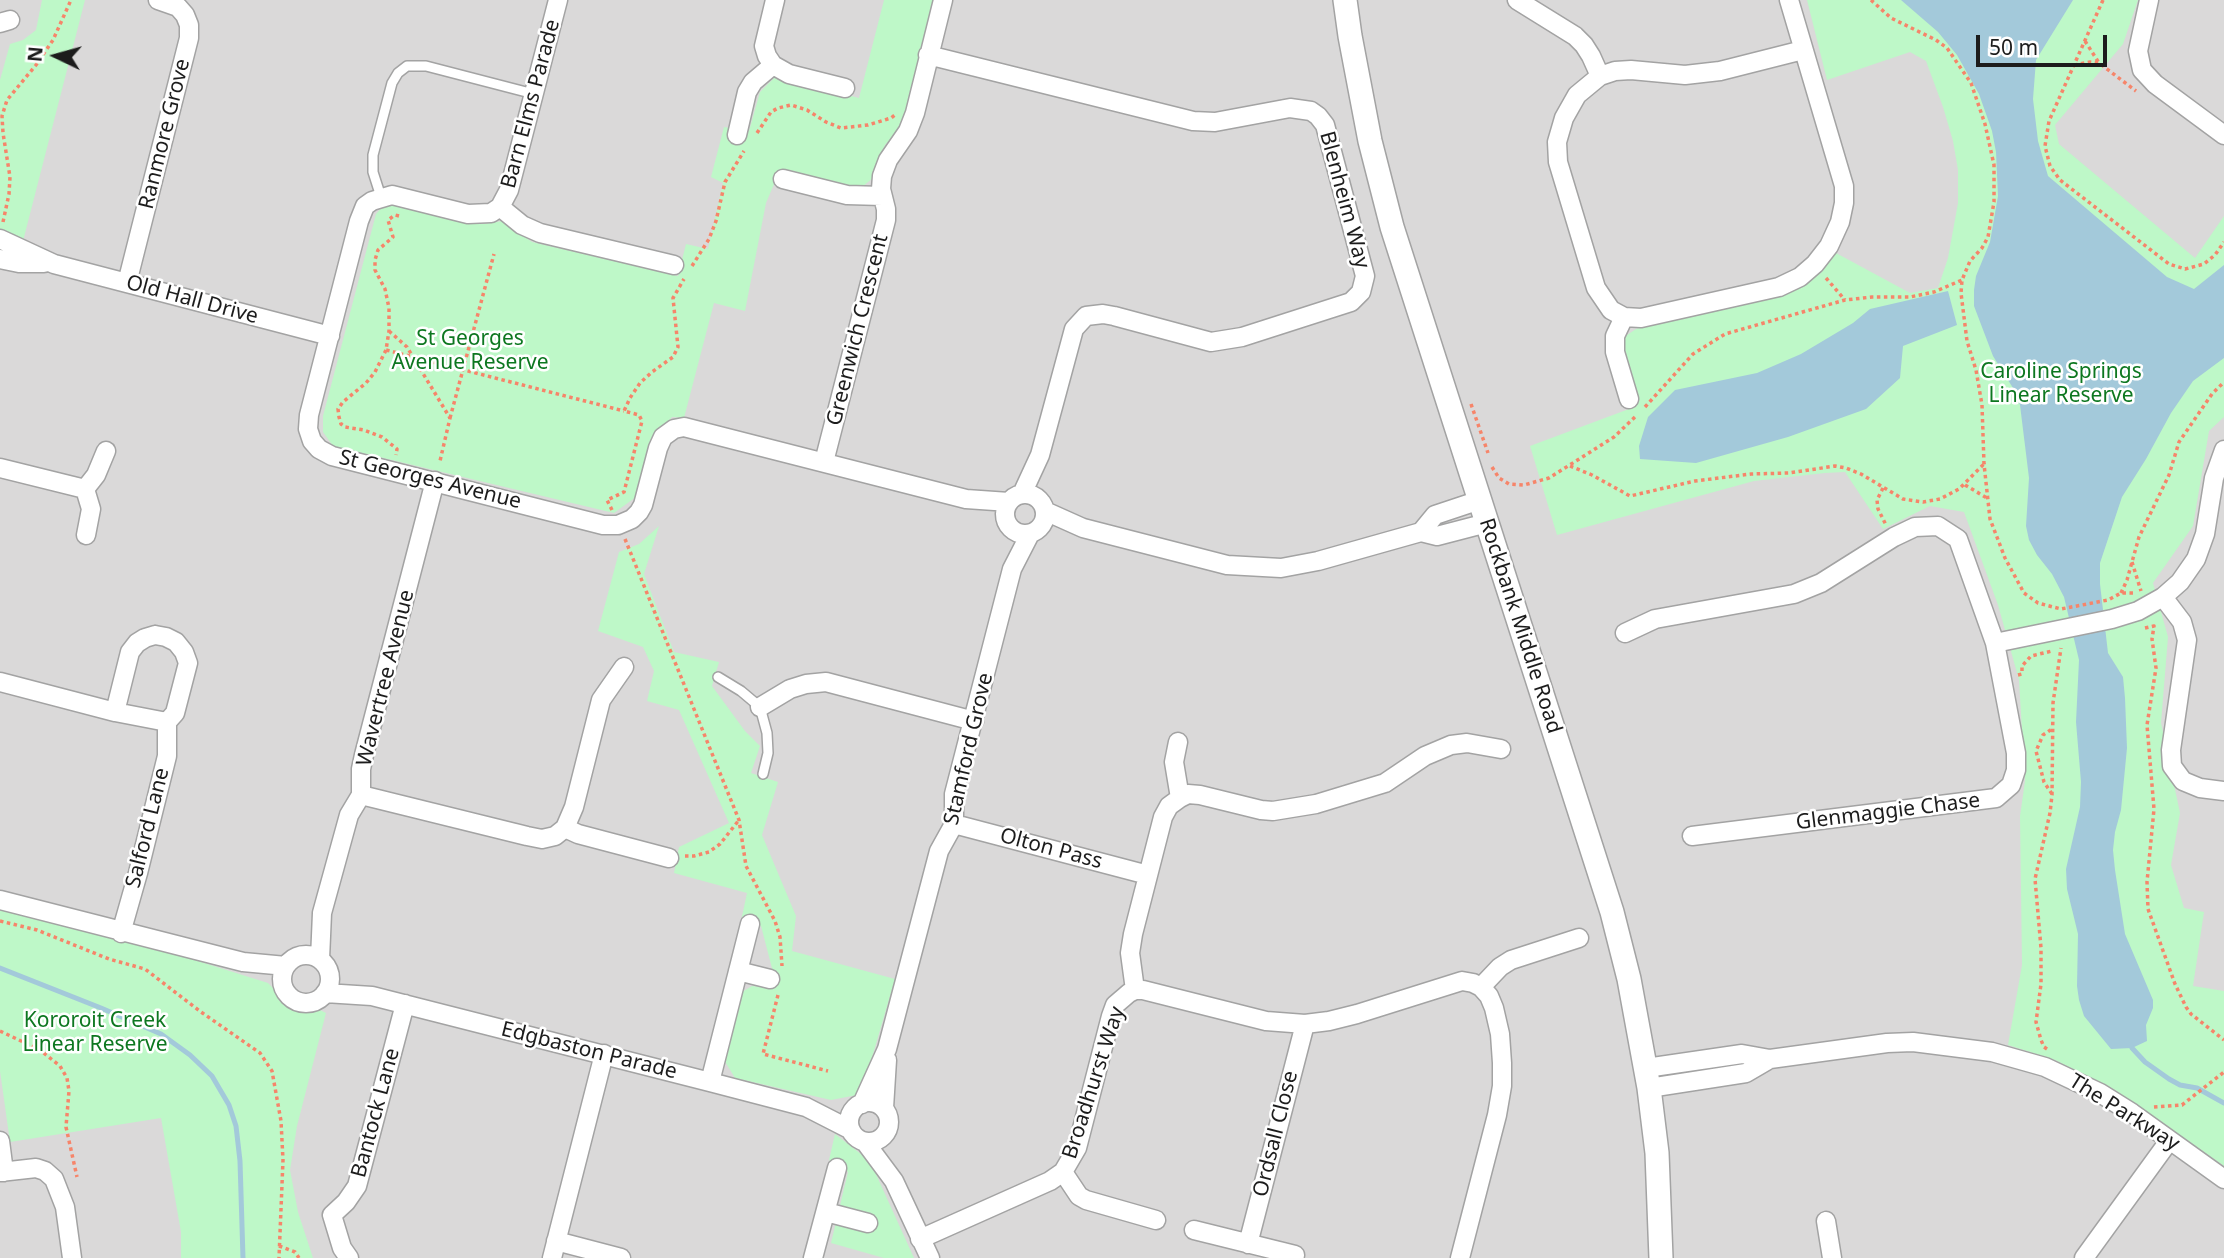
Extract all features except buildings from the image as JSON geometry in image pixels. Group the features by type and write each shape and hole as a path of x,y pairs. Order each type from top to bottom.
{"street":[{"name":"Ranmore Grove","path":"127,283 190,38 185,15 178,7 158,0"},
{"name":"Barn Elms Parade","path":"500,208 509,190 558,0"},
{"path":"775,0 764,46 773,65 789,74 845,88"},
{"name":"Greenwich Crescent","path":"824,462 886,220 882,176 888,160 908,131 943,0"},
{"name":"Rockbank Middle Road","path":"1345,0 1370,141 1392,227 1612,912 1629,979 1648,1078 1657,1153 1661,1258"},
{"path":"1517,0 1575,36 1591,56 1600,76"},
{"path":"1789,0 1844,186 1840,222 1829,246 1800,277 1779,287 1641,318 1624,317 1611,310 1597,288 1558,162 1557,142 1563,118 1577,95 1600,76 1615,71 1685,75 1720,71 1803,50"},
{"path":"2149,0 2138,51 2142,70 2155,84 2224,135"},
{"name":"Blenheim Way","path":"928,55 1193,121 1215,122 1290,108 1302,108 1318,116 1325,125 1365,276 1361,292 1356,299 1242,337 1211,342 1114,316 1086,316 1074,329 1025,514"},
{"path":"737,135 747,92 753,82 773,65"},
{"path":"782,179 847,195 882,196"},
{"path":"381,197 391,195 408,198 468,214 491,213 500,208 522,225 540,233 674,265"},
{"name":"St Georges Avenue","path":"381,197 365,206 359,221 309,415 308,429 312,441 319,449 332,456 603,525 618,525"},
{"name":"Old Hall Drive","path":"1,230 54,264"},
{"name":"Old Hall Drive","path":"0,259 19,263 54,264 331,336"},
{"path":"1624,317 1615,337 1615,352 1629,399"},
{"path":"618,525 632,519 643,505 663,437 674,429 684,427 1227,565 1280,568 1318,561 1421,531 1435,515 1480,500"},
{"path":"1995,643 2067,638 2138,611 2163,597 2180,582 2196,559 2206,534 2214,478 2224,450"},
{"path":"85,489 96,475 106,451"},
{"path":"0,468 85,489"},
{"name":"Wavertree Avenue","path":"290,968 322,913 349,815 361,794 364,755 435,481"},
{"path":"85,489 90,509 86,535"},
{"name":"Stamford Grove","path":"859,1106 887,1049 939,851 954,824 954,794 1025,514"},
{"path":"1421,531 1437,536 1487,523"},
{"name":"Glenmaggie Chase","path":"1625,633 1655,619 1794,594 1821,583 1894,537 1915,527 1938,526 1958,539 1995,643 2016,753 2016,770 2011,785 1996,798 1692,836"},
{"path":"2163,597 2182,622 2187,640 2171,750 2172,766 2183,781 2200,788 2224,792"},
{"path":"0,682 115,712 167,722 175,713 188,663 176,642 155,635 136,643 130,652 115,712"},
{"path":"361,794 527,836 542,839 555,836 565,828 574,807 601,700 624,667"},
{"path":"760,708 790,689 826,682 974,721"},
{"name":"Salford Lane","path":"121,933 167,756 167,722"},
{"path":"1178,742 1174,762 1180,797"},
{"path":"1135,990 1130,953 1148,875 1163,817 1169,806 1180,797 1188,794 1200,795 1273,811 1316,804 1385,783 1425,756 1451,745 1467,743 1501,749"},
{"name":"Olton Pass","path":"954,824 1148,875"},
{"path":"565,828 578,834 669,858"},
{"path":"0,901 243,962 290,968 313,956 325,966 329,987 326,993 314,1002 300,1002 288,994 290,968"},
{"name":"Wavertree Avenue","path":"322,913 325,966"},
{"path":"710,1082 750,925"},
{"path":"1460,1258 1502,1086 1503,1063 1494,1008 1481,987 1500,967 1511,960 1579,938"},
{"name":"Edgbaston Parade","path":"325,966 372,996"},
{"path":"738,971 776,981"},
{"name":"Broadhurst Way","path":"920,1239 1050,1181 1063,1172 1077,1148 1115,1005 1122,997 1135,990 1266,1021 1305,1024 1357,1014 1462,981 1481,987"},
{"name":"Edgbaston Parade","path":"326,993 372,996 604,1054 806,1107 851,1130"},
{"name":"Bantock Lane","path":"349,1258 342,1248 332,1215 346,1202 357,1186 405,1004"},
{"name":"Ordsall Close","path":"1248,1244 1305,1024"},
{"name":"The Parkway","path":"1648,1078 1742,1054 1770,1059 1900,1042 1962,1046 2045,1067 2082,1083 2133,1113 2224,1180"},
{"name":"Stamford Grove","path":"884,1108 887,1049"},
{"path":"604,1054 554,1250 621,1258"},
{"path":"894,1181 886,1133 889,1121 884,1108 874,1103 859,1106 849,1119 851,1130 857,1138 865,1142 894,1181 930,1258"},
{"name":"Edgbaston Parade","path":"806,1107 859,1106"},
{"path":"865,1142 877,1141 886,1133"},
{"path":"0,1141 2,1172 36,1168 45,1171 54,1179 65,1207 72,1258"},
{"path":"2084,1258 2169,1141"},
{"path":"813,1258 837,1168"},
{"path":"1063,1172 1079,1196 1086,1200 1156,1220"},
{"path":"825,1212 869,1223"},
{"path":"1826,1221 1832,1258"},
{"path":"1195,1230 1295,1255"}],"lane":[{"path":"381,197 373,172 373,155 392,83 398,73 407,66 426,66 535,94"},
{"path":"718,677 741,691 760,708 768,753 763,774"}],"path":[{"path":"1,230 10,177 2,116 7,100 53,40 71,0"},
{"path":"1871,0 1891,18 1947,48 1970,83 1985,124 1994,165 1994,202 1988,237 1970,261 1962,280 1961,293 1963,316 1982,405 1984,464 1990,519 2005,558 2024,593 2038,603 2061,609 2108,600"},
{"path":"2103,0 2049,121 2045,146 2050,166 2060,180 2169,264 2185,269 2204,264 2224,242"},
{"path":"2085,40 2099,63 2147,99 2155,84"},
{"path":"2074,65 2099,63"},
{"path":"624,411 640,383 673,357 678,347 674,292 709,239 716,222 725,181 771,112 778,107 800,106 841,128 869,125 896,114"},
{"path":"393,470 397,449 374,433 345,428 341,425 338,409 375,372 386,349 389,331 387,300 385,289 375,270 375,260 378,250 393,237 388,220 395,215 403,217 408,198"},
{"path":"440,461 494,254"},
{"path":"1815,264 1845,300"},
{"path":"1449,407 1462,402 1472,405 1492,469 1499,478 1509,484 1524,485 1549,478 1614,437 1693,354 1726,334 1845,300 1910,297 1934,292 1962,280"},
{"path":"389,331 399,338 413,356 450,418"},
{"path":"386,349 639,415 642,421 624,492 607,500 739,820 746,866 775,921 779,937 776,981 763,1054 828,1071"},
{"path":"2121,593 2139,537 2169,475 2179,442 2206,401 2224,382"},
{"path":"1570,466 1630,496 1695,481 1846,467 1903,499 1923,502 1940,499 1965,485 1984,464"},
{"path":"1965,485 1987,498"},
{"path":"1883,488 1878,509 1889,530"},
{"path":"2132,562 2141,593"},
{"path":"2136,630 2154,626 2152,639 2155,676 2147,725 2154,809 2147,882 2148,908 2186,1007 2224,1040"},
{"path":"2053,1051 2044,1047 2036,1022 2041,984 2041,948 2034,893 2036,869 2050,813 2053,703 2062,648 2067,638"},
{"path":"2015,676 2022,674 2022,666 2031,656 2062,648"},
{"path":"2052,729 2043,735 2036,751 2044,782 2052,795"},
{"path":"669,858 709,852 720,844 739,820"},
{"path":"0,921 37,930 109,959 145,969 260,1053 272,1070 281,1121 283,1160 279,1258"},
{"path":"0,1031 40,1050 60,1066 67,1079 69,1091 66,1126 77,1178"},
{"path":"2182,1105 2224,1072"},
{"path":"279,1246 295,1252 299,1258"}],"shaded area":[{"path":"0,0 2224,0 2224,1258 0,1258"}],"green space":[{"path":"42,0 85,0 22,245 0,233 0,80 10,44 23,40 36,30"},
{"name":"St Georges Avenue Reserve","path":"884,0 934,0 898,131 885,145 873,178 862,187 849,187 780,170 766,203 745,311 714,303 684,418 672,417 653,438 636,497 614,513 333,446 323,432 323,416 376,214 384,205 396,203 483,224 503,221 532,242 678,276 686,244 708,249 723,183 711,177 724,127 749,131 760,92 775,77 859,98"},
{"name":"Caroline Springs Linear Reserve","path":"1807,0 2138,0 2123,44 2055,125 2059,144 2195,258 2224,216 2224,417 2209,431 2193,526 2153,583 2168,637 2161,723 2180,813 2171,865 2184,908 2204,912 2193,986 2224,991 2224,1166 2115,1090 2055,1060 2008,1045 2022,965 2020,816 2025,781 2019,680 1998,605 1964,512 1930,506 1883,529 1845,472 1825,473 1754,481 1557,535 1530,446 1637,406 1620,347 1624,337 1636,329 1809,280 1836,253 1910,293 1938,288 1948,258 1958,203 1958,170 1953,141 1926,61 1910,52 1827,80"},
{"path":"659,526 644,574 674,652 719,662 712,686 745,731 760,746 751,773 778,782 762,835 796,916 792,951 895,979 866,1078 857,1095 831,1100 735,1078 724,1060 742,992 752,986 770,988 773,972 761,926 741,921 747,893 674,873 679,847 729,823 679,710 647,701 654,671 643,647 598,631 619,552 639,544"},
{"name":"Kororoit Creek Linear Reserve","path":"0,910 185,957 268,983 295,1010 316,1008 326,1013 297,1126 290,1170 298,1212 313,1258 181,1258 181,1232 161,1118 10,1142 0,1071"},
{"path":"835,1134 870,1161 914,1258 884,1258 831,1243 848,1172 829,1160"}],"water":[{"path":"1901,0 2073,0 2036,60 2033,99 2038,141 2048,176 2167,277 2194,289 2224,265 2224,358 2193,381 2171,413 2122,497 2100,563 2108,653 2123,677 2125,698 2127,748 2121,810 2113,850 2115,870 2125,934 2153,1000 2153,1008 2146,1025 2147,1041 2132,1048 2111,1049 2084,1016 2079,1000 2078,934 2067,889 2066,869 2080,807 2081,782 2076,722 2079,660 2064,597 2029,540 2026,526 2029,478 2020,405 1993,356 1974,306 1976,276 1990,242 1998,196 1992,131 1979,94 1957,55 1938,32"},
{"path":"1948,291 1957,325 1903,346 1900,378 1866,409 1788,437 1696,463 1640,459 1639,446 1648,417 1675,390 1757,373 1801,354 1853,323 1870,309"}],"waterway":[{"path":"0,968 161,1034 190,1055 212,1076 229,1105 236,1126 240,1161 243,1258"},
{"path":"2132,1048 2145,1062 2169,1079 2180,1085 2197,1088 2224,1103"}]}
